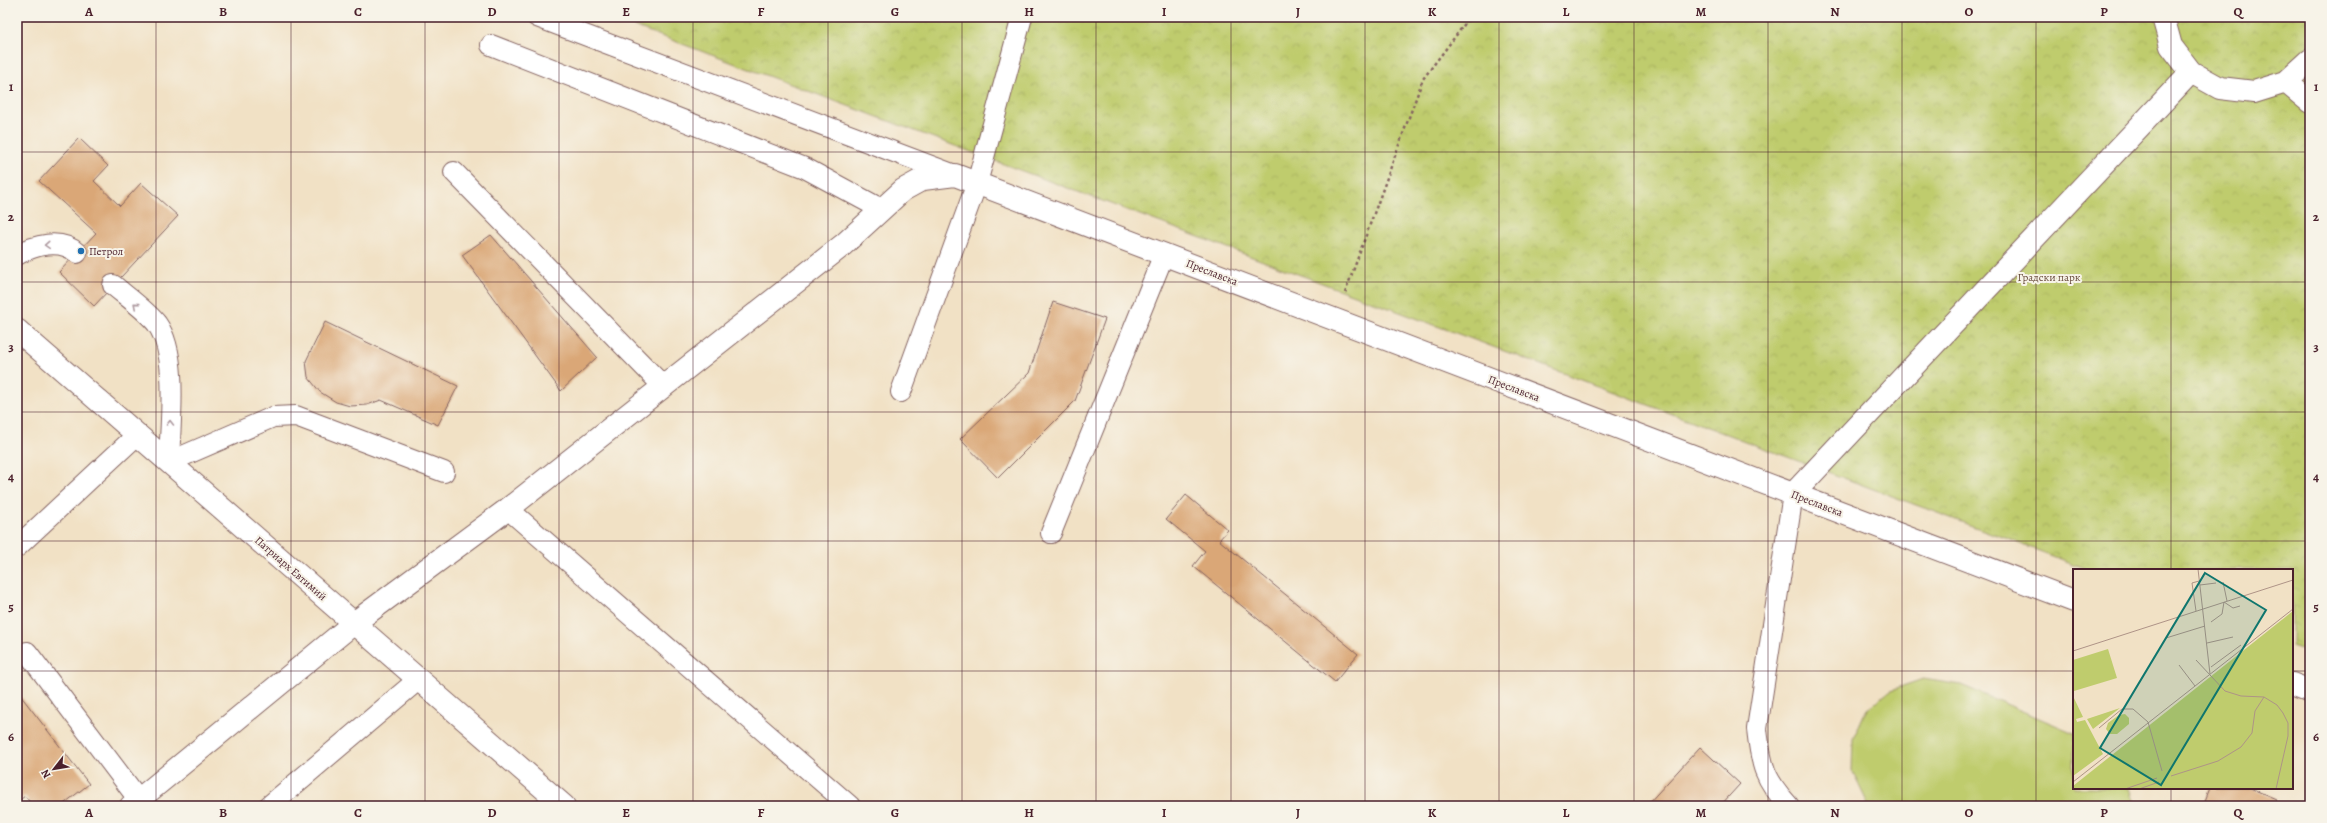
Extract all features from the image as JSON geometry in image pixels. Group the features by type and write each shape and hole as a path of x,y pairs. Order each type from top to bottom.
{"street":[{"path":"2163,17 2171,46 2191,72 2220,88 2254,92 2286,82 2310,60"},
{"path":"1793,494 2191,72"},
{"path":"2286,82 2310,102"},
{"name":"Преславска","path":"954,175 1336,319 2073,601"},
{"path":"135,803 354,622 508,509 843,245 903,190 923,179 954,175"},
{"name":"Патриарх Евтимий","path":"17,330 564,806"},
{"path":"2293,684 2310,691"}],"lane":[{"path":"537,17 954,175"},
{"path":"901,392 977,183 1022,17"},
{"path":"491,45 805,168 881,209"},
{"path":"454,172 664,387"},
{"path":"17,255 46,244 70,246 77,253"},
{"path":"1051,533 1164,254"},
{"path":"113,285 156,323 166,341 170,358 169,462 273,418 296,416 444,472"},
{"path":"17,547 137,435"},
{"path":"1789,806 1772,788 1761,758 1757,729 1793,494"},
{"path":"508,509 850,806"},
{"path":"27,652 135,803"},
{"path":"269,806 419,679"}],"path":[{"path":"1336,319 1423,79 1470,17"}],"green space":[{"name":"Градски парк","path":"610,17 2310,17 2310,652 2293,646 2293,569 2087,569"},
{"path":"1923,679 1961,685 2073,733 2073,789 2129,789 2135,806 1869,806 1852,771 1853,739 1866,710 1891,690"}],"building":[{"path":"79,138 108,166 94,181 120,206 141,183 178,216 94,306 59,272 96,233 39,181"},
{"path":"491,235 597,357 561,391 462,255"},
{"path":"1053,302 1105,319 1075,401 998,478 960,439 1029,373"},
{"path":"325,322 458,386 438,425 381,400 367,405 350,406 336,402 320,392 308,377 306,361"},
{"path":"1186,495 1228,530 1219,540 1358,654 1335,682 1193,566 1205,551 1166,519"},
{"path":"17,691 89,784 61,806 33,806 25,796 17,802"},
{"path":"1700,747 1740,784 1720,806 1646,806"},
{"path":"2210,789 2252,789 2276,799 2273,806 2203,806"}],"place":[{"name":"Петрол","path":"81,251"}]}
